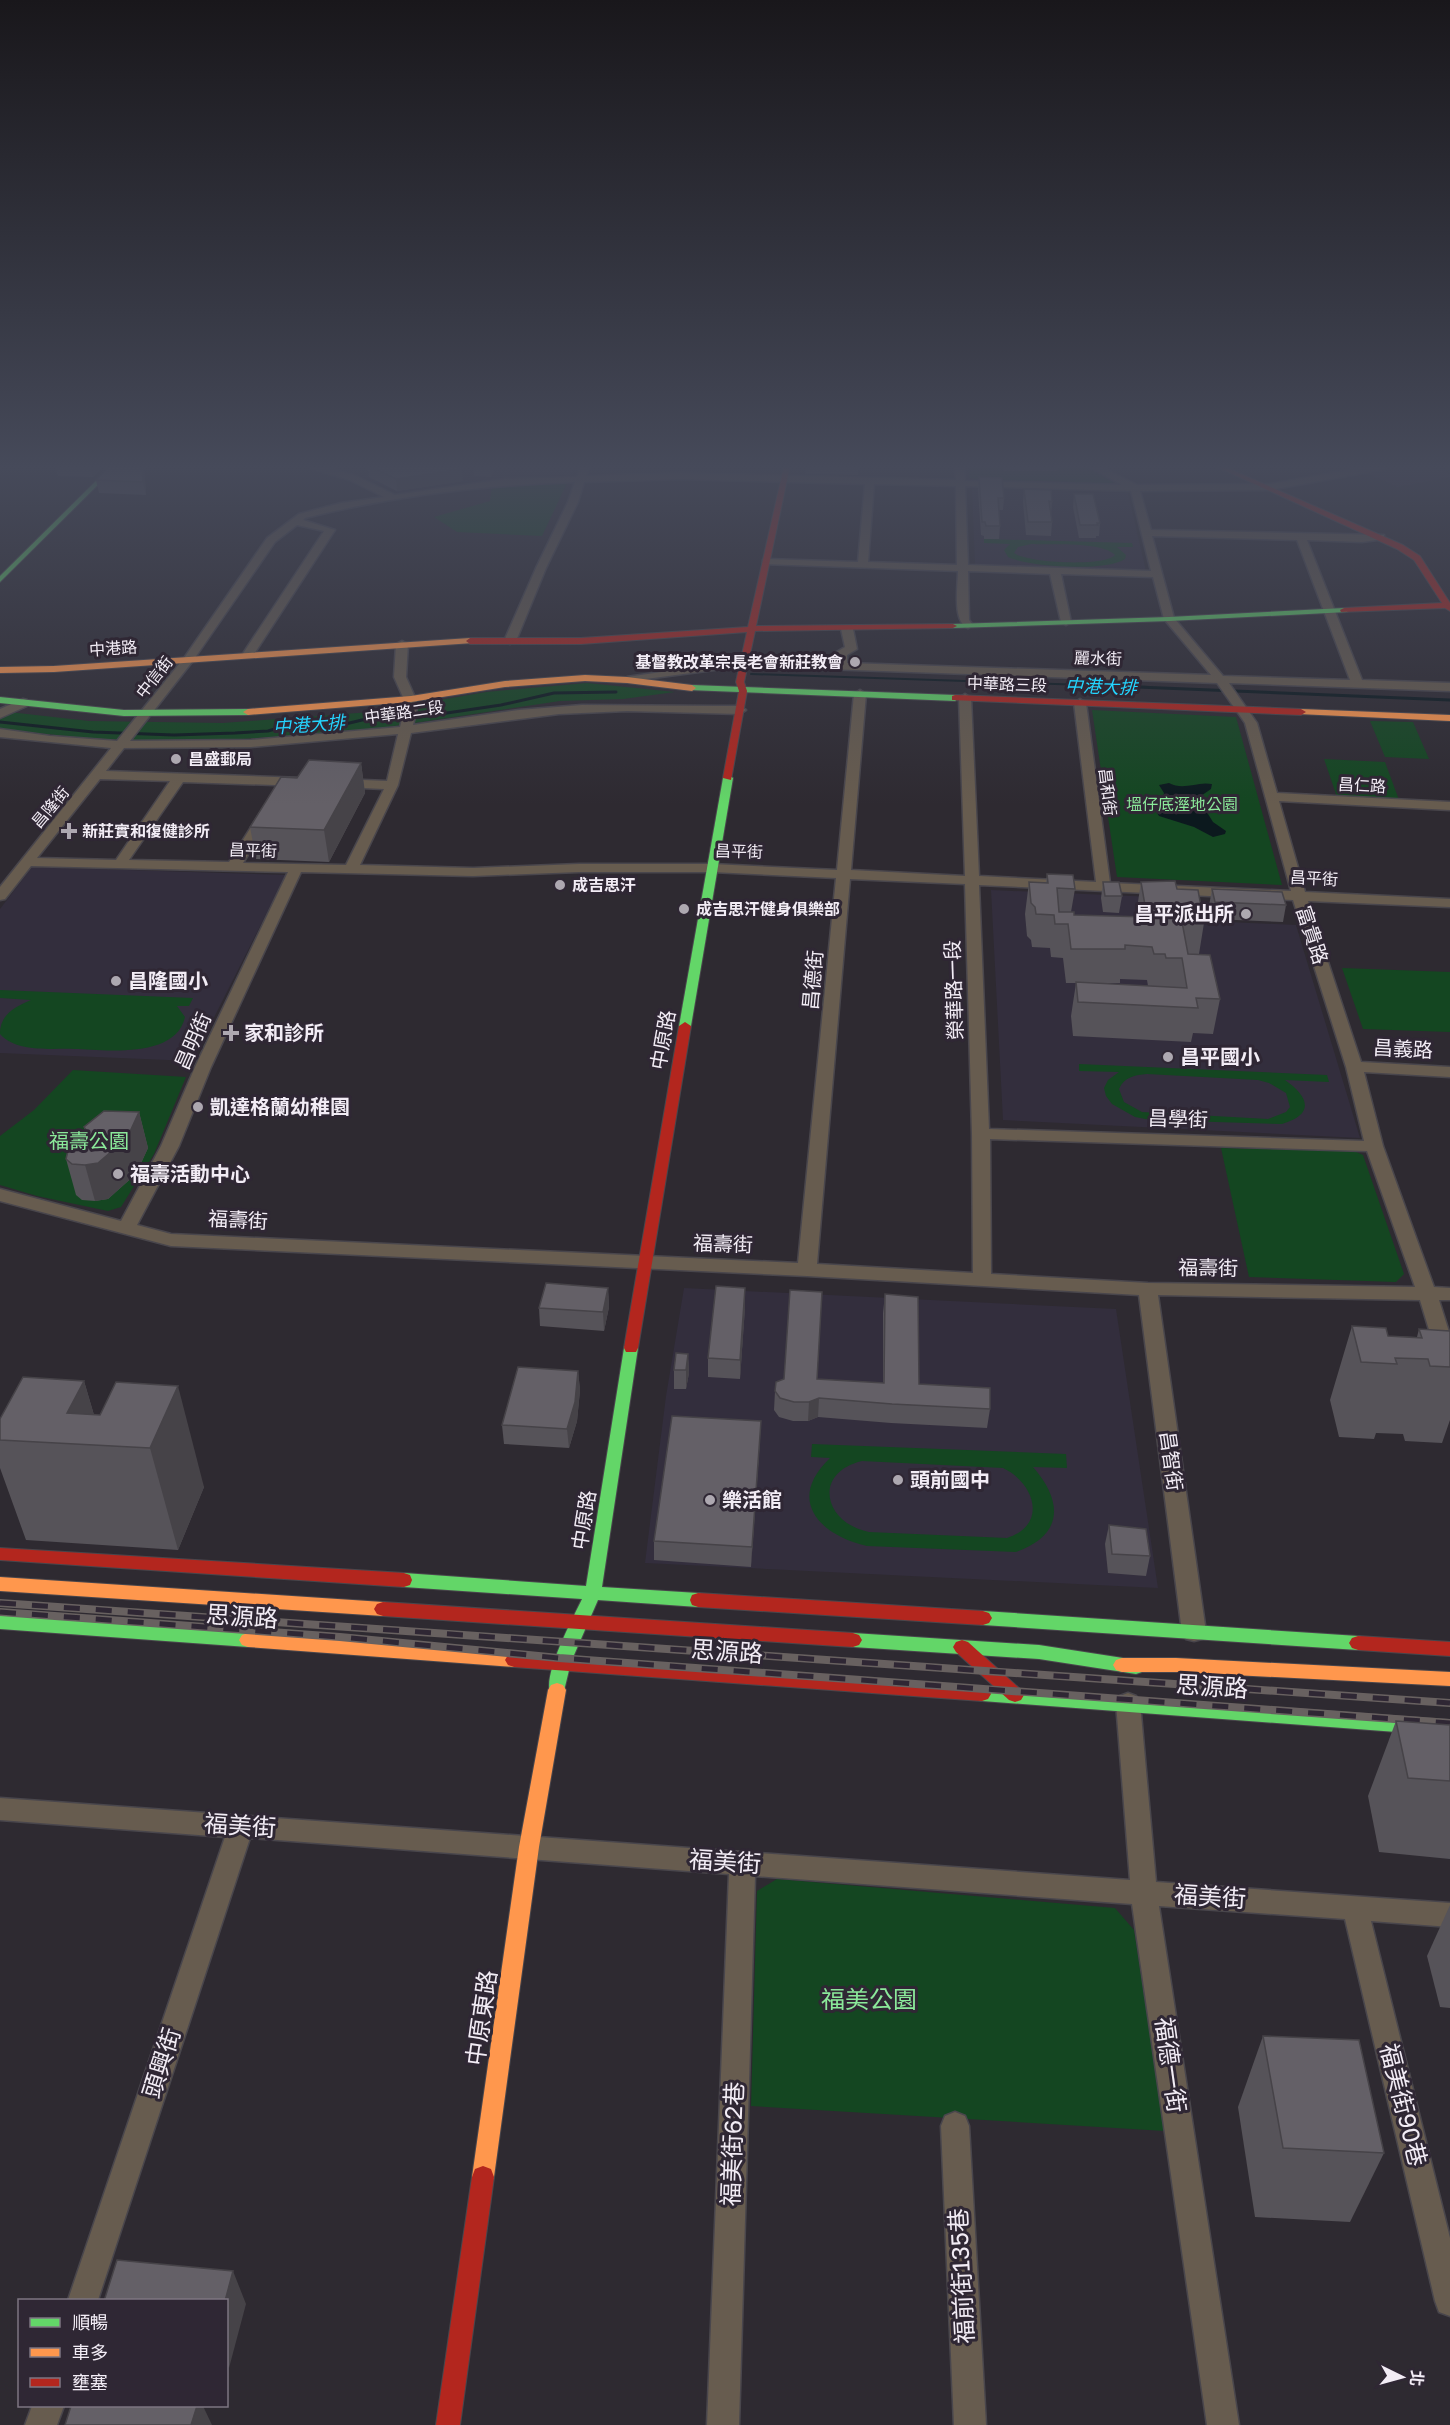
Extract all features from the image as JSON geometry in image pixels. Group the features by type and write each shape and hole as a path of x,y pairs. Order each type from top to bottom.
{"main road":[{"name":"中原路","path":"578,1622 593,1592 644,1264 740,710 744,664 763,579"},
{"path":"1431,579 1449,607"},
{"name":"中港路","path":"0,670 188,660 402,644 581,641 751,629 847,629 1169,620 1329,610 1449,607"},
{"name":"中華路二段","path":"7,708 87,711 142,719 412,701 505,684 570,678 627,680 707,690 742,687"},
{"name":"中華路三段","path":"742,687 1080,703 1238,705 1450,718"},
{"name":"思源路","path":"0,1554 9,1576"},
{"name":"思源路","path":"9,1576 593,1592 1450,1649"},
{"name":"思源路","path":"9,1576 578,1622 1039,1652 1177,1673 1414,1691"},
{"name":"思源路","path":"0,1622 1450,1728"},
{"name":"中原東路","path":"448,2425 529,1847 562,1662 578,1622"},
{"path":"962,1647 1015,1695"},
{"name":"思源路","path":"1039,1652 1117,1649"},
{"path":"1122,1665 1176,1665 1450,1679"}],"street":[{"name":"中信街","path":"123,742 188,660 244,579"},
{"path":"248,655 298,579"},
{"path":"510,641 536,579"},
{"path":"962,579 964,620 968,625"},
{"path":"1057,579 1066,622"},
{"name":"富貴路","path":"1159,579 1169,620 1220,679 1251,723 1299,895 1354,1067 1374,1146 1428,1296 1450,1366"},
{"path":"1317,579 1357,683"},
{"path":"841,666 841,653 851,649 847,629"},
{"path":"351,870 392,785 412,701 400,677 402,644"},
{"name":"麗水街","path":"627,680 744,664 1450,687"},
{"name":"昌德街","path":"807,1270 860,694"},
{"name":"榮華路一段","path":"965,698 981,1134 982,1280"},
{"name":"昌和街","path":"1080,703 1103,885"},
{"name":"中華路二段","path":"0,734 46,741 216,745 329,738 484,717 616,707 740,710"},
{"name":"昌隆街","path":"0,896 123,742"},
{"path":"98,775 179,778 281,791 392,785"},
{"path":"119,865 179,778"},
{"path":"233,867 281,791"},
{"name":"昌仁路","path":"1272,797 1450,806"},
{"name":"昌平街","path":"26,862 473,872 579,867 712,868 1450,903"},
{"name":"昌明街","path":"126,1229 170,1146 203,1067 296,869"},
{"name":"昌義路","path":"1354,1067 1450,1072"},
{"name":"昌學街","path":"981,1134 1374,1146"},
{"name":"福壽街","path":"0,1195 171,1240 807,1270 1148,1289 1428,1296 1450,1294"},
{"name":"昌智街","path":"1148,1289 1194,1632"},
{"name":"福德一街","path":"1128,1703 1144,1893 1223,2425"},
{"name":"福美街","path":"0,1809 1450,1915"},
{"name":"頭興街","path":"84,2299 241,1826"},
{"name":"福美街62巷","path":"723,2425 742,1863"},
{"name":"福美街90巷","path":"1355,1908 1450,2301"},
{"name":"福前街135巷","path":"955,2126 970,2425"},
{"path":"41,2425 48,2407"}],"shaded area":[{"path":"1169,783 1180,786 1212,784 1211,789 1198,798 1213,822 1226,831 1225,834 1213,837 1194,827 1159,816 1156,811 1161,805 1164,793 1159,785"},
{"name":"昌隆國小","path":"32,867 286,875 192,1061 0,1053 0,909"},
{"name":"昌平國小","path":"991,890 1200,899 1205,921 1296,925 1360,1138 1003,1120"},
{"name":"頭前國中","path":"684,1288 1116,1309 1158,1588 645,1563 666,1396"}],"green space":[{"path":"587,683 675,692 623,699 560,701 368,730 229,740 166,742 85,738 0,729 0,711 89,721 223,723 371,712 486,692"},
{"name":"塭仔底溼地公園","path":"1092,710 1236,717 1282,885 1117,877"},
{"path":"1370,721 1413,722 1429,759 1385,757"},
{"path":"1324,759 1385,762 1399,800 1337,797"},
{"path":"1342,968 1450,972 1450,1032 1363,1029"},
{"path":"0,990 193,998 189,1006 177,1006 185,1017 179,1030 168,1040 154,1046 120,1050 45,1049 15,1044 0,1034 6,1016 31,1000 0,998"},
{"path":"1079,1064 1327,1075 1329,1082 1285,1080 1299,1092 1305,1104 1300,1115 1282,1124 1151,1120 1135,1117 1112,1104 1106,1096 1104,1088 1108,1080 1119,1072 1079,1071","holes":["1147,1074 1258,1080 1269,1083 1286,1093 1290,1107 1286,1112 1268,1119 1142,1112 1124,1102 1119,1089 1130,1077"]},
{"name":"福壽公園","path":"73,1070 186,1077 154,1154 121,1207 108,1211 37,1196 0,1185 0,1136 34,1110"},
{"path":"1221,1148 1354,1151 1363,1155 1404,1274 1396,1282 1249,1277"},
{"path":"812,1444 1066,1454 1067,1468 1033,1467 1050,1492 1054,1516 1043,1536 1032,1545 1016,1552 867,1546 835,1534 814,1514 810,1501 810,1488 817,1473 830,1458 811,1457","holes":["862,1461 1003,1468 1023,1483 1032,1504 1032,1514 1028,1524 1020,1532 1007,1538 869,1532 854,1527 842,1519 834,1509 830,1498 830,1486 836,1476 846,1467"]},
{"name":"福美公園","path":"777,1879 1115,1908 1134,1930 1165,2131 751,2106 757,1891"}],"building":[{"path":"309,760 361,763 324,830 250,827 281,777 297,778"},
{"path":"1047,874 1073,875 1075,889 1057,888 1059,912 1074,912 1074,915 1147,917 1141,882 1175,881 1177,889 1198,890 1204,923 1182,922 1188,954 1210,955 1220,999 1196,998 1198,1008 1078,1002 1076,982 1187,988 1182,958 1166,958 1165,954 1154,954 1152,947 1125,945 1125,949 1071,949 1068,924 1055,924 1054,915 1036,914 1035,907 1031,903 1029,882 1048,883"},
{"path":"1103,882 1119,882 1122,896 1105,896"},
{"path":"1212,889 1282,892 1286,905 1215,902"},
{"path":"104,1111 139,1112 127,1138 98,1163 72,1164 66,1159 70,1142 96,1144 84,1127"},
{"path":"546,1283 608,1288 603,1312 539,1308"},
{"path":"716,1286 745,1288 740,1360 708,1358"},
{"path":"790,1290 822,1292 817,1379 884,1383 885,1294 918,1297 919,1384 990,1388 990,1409 819,1398 809,1402 794,1402 780,1398 775,1391 776,1382 784,1379"},
{"path":"1352,1326 1386,1328 1388,1336 1422,1338 1419,1329 1450,1331 1450,1367 1430,1366 1428,1359 1395,1358 1397,1364 1361,1362"},
{"path":"676,1353 688,1354 686,1370 674,1370"},
{"path":"518,1367 578,1371 575,1402 567,1429 502,1425"},
{"path":"23,1377 84,1381 67,1413 100,1415 116,1382 178,1386 150,1448 0,1440 0,1419"},
{"name":"樂活館","path":"672,1416 761,1421 752,1547 654,1541"},
{"path":"1109,1525 1146,1529 1150,1556 1112,1554"},
{"path":"1396,1721 1450,1725 1450,1781 1408,1778"},
{"path":"1263,2036 1359,2040 1384,2153 1283,2148"},
{"path":"117,2260 233,2271 226,2299 105,2299"},
{"path":"71,2407 197,2407 191,2425 65,2425"}],"waterway":[{"name":"中港大排","path":"751,674 1149,687"},
{"name":"中港大排","path":"1113,686 1450,700"},
{"name":"中港大排","path":"0,722 93,732 174,735 235,733 268,731 296,723 337,726 362,720 413,718 501,705 554,693 616,692"}],"railway":[{"path":"0,1603 1450,1703"},
{"path":"0,1612 340,1637 559,1658 1450,1723"}],"traffic: fast":[{"path":"953,626 1169,619 1344,610"},
{"path":"692,688 955,698"},
{"path":"0,700 124,713 248,712"},
{"path":"685,1026 728,778"},
{"path":"557,1690 562,1662 593,1592 631,1348"},
{"path":"404,1580 698,1600"},
{"path":"983,1618 1358,1643"},
{"path":"0,1622 248,1640"},
{"path":"853,1640 1039,1652 1136,1667"},
{"path":"982,1694 1450,1728"}],"traffic: slow":[{"path":"0,670 54,669 470,641"},
{"path":"248,712 411,699 505,684 585,678 627,680 692,688"},
{"path":"1301,712 1450,718"},
{"path":"0,1584 383,1609"},
{"path":"248,1640 514,1660"},
{"path":"1122,1665 1176,1665 1450,1679"},
{"path":"483,2177 529,1847 557,1690"}],"traffic: jam":[{"path":"728,778 743,691 740,682 762,579"},
{"path":"1431,579 1450,609"},
{"path":"1344,610 1450,605"},
{"path":"470,641 581,641 751,629 953,626"},
{"path":"955,698 1301,712"},
{"path":"631,1348 685,1026"},
{"path":"0,1554 404,1580"},
{"path":"698,1600 983,1618"},
{"path":"383,1609 853,1640"},
{"path":"1358,1643 1450,1649"},
{"path":"962,1647 1015,1695"},
{"path":"514,1660 982,1694"},
{"path":"448,2425 483,2177"}],"place":[{"name":"基督教改革宗長老會新莊教會","path":"855,662"},
{"name":"昌盛郵局","path":"176,759"},
{"name":"新莊實和復健診所","path":"69,831"},
{"name":"成吉思汗","path":"560,885"},
{"name":"成吉思汗健身俱樂部","path":"684,909"},
{"name":"昌平派出所","path":"1246,914"},
{"name":"昌隆國小","path":"116,981"},
{"name":"家和診所","path":"231,1033"},
{"name":"昌平國小","path":"1168,1057"},
{"name":"凱達格蘭幼稚園","path":"198,1107"},
{"name":"福壽活動中心","path":"118,1174"},
{"name":"頭前國中","path":"898,1480"},
{"name":"樂活館","path":"710,1500"}]}
